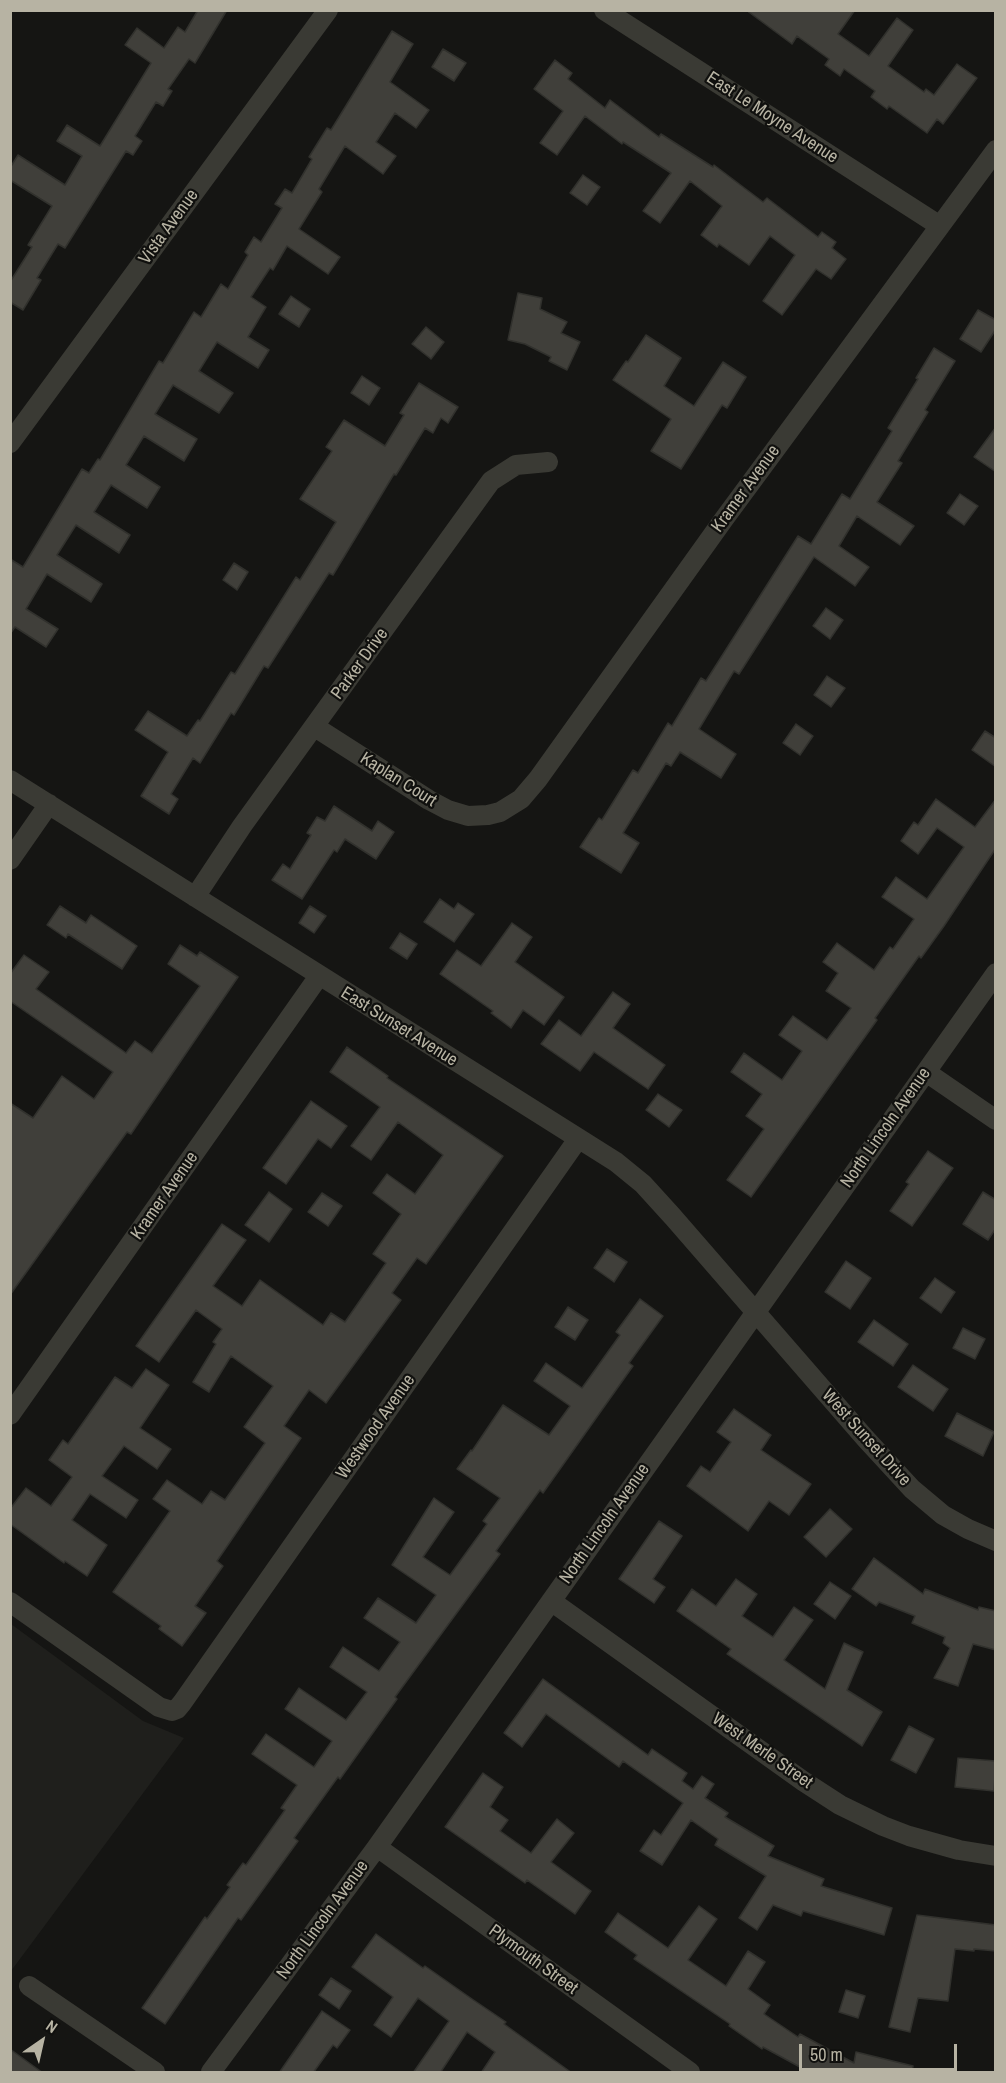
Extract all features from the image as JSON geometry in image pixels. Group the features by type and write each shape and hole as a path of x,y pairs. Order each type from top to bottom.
{"street":[{"name":"Vista Avenue","path":"10,443 328,10"},
{"name":"East Le Moyne Avenue","path":"604,10 940,226"},
{"name":"Kramer Avenue","path":"488,815 512,805 531,789 723,519 996,150"},
{"name":"Parker Drive","path":"195,897 242,826 491,481 516,465 548,462"},
{"name":"Kaplan Court","path":"315,727 448,810 468,816 488,815"},
{"name":"East Sunset Avenue","path":"10,780 616,1162 643,1184 755,1312"},
{"path":"10,860 49,804"},
{"name":"North Lincoln Avenue","path":"211,2073 377,1847 996,973"},
{"name":"Kramer Avenue","path":"10,1415 319,976"},
{"path":"926,1072 996,1120"},
{"name":"Westwood Avenue","path":"10,1602 159,1707 172,1711 182,1704 578,1139"},
{"name":"West Sunset Drive","path":"755,1312 912,1489 944,1515 996,1541"},
{"name":"West Merle Street","path":"551,1601 840,1805 909,1836 959,1850 996,1856"},
{"name":"Plymouth Street","path":"377,1847 690,2073"},
{"path":"29,1986 155,2073"}],"shaded area":[{"path":"11,1624 143,1721 184,1738 11,1971"}],"building":[{"path":"198,10 227,10 195,63 189,59 168,89 172,91 163,106 156,102 135,136 142,141 133,155 126,151 65,248 58,244 37,278 41,280 23,310 10,302 10,282 32,247 28,245 52,206 10,180 10,168 18,155 65,185 82,156 57,141 67,125 100,146 151,63 125,45 137,28 164,48 178,27 185,32"},
{"path":"746,10 855,10 838,34 869,56 897,18 913,30 888,66 924,92 926,89 934,95 957,64 977,78 943,124 937,119 927,133 889,106 887,109 871,97 875,91 844,69 840,76 825,65 829,59 797,36 792,44"},
{"path":"392,31 413,44 390,82 429,110 416,128 395,113 376,142 396,156 383,174 345,146 319,189 322,192 299,229 340,257 328,274 287,246 273,270 270,268 251,297 266,307 248,337 269,350 258,368 217,342 199,371 233,393 219,413 173,385 155,414 197,439 184,461 144,436 126,465 160,487 147,508 111,485 94,512 130,535 119,553 76,525 57,555 102,584 91,602 47,574 26,609 58,629 46,647 15,627 10,634 10,559 23,567 82,469 89,473 98,459 100,460 159,361 163,363 194,312 201,317 221,284 228,289 248,255 245,252 254,237 261,242 282,208 275,204 285,189 292,193 312,159 309,157 327,128 331,130"},
{"path":"443,49 466,63 454,81 432,67"},
{"path":"555,60 572,73 568,79 605,108 610,100 659,137 661,134 713,167 714,165 763,202 767,198 818,237 822,232 836,242 832,248 846,259 831,279 816,269 782,315 763,301 795,255 770,236 749,265 719,244 717,247 701,235 722,206 690,181 660,223 643,211 671,173 623,142 622,144 585,116 557,155 540,143 563,111 534,89"},
{"path":"583,175 600,187 587,205 570,193"},
{"path":"518,293 542,298 540,309 567,322 561,333 580,342 567,370 549,361 551,357 525,344 508,340"},
{"path":"291,296 310,309 299,327 279,314"},
{"path":"978,310 996,320 996,329 981,352 960,339"},
{"path":"426,327 444,342 431,359 412,344"},
{"path":"646,335 681,358 664,386 694,406 723,362 746,377 727,408 722,405 681,469 651,451 671,419 613,380"},
{"path":"934,348 955,361 898,461 902,463 877,502 914,526 900,545 857,516 839,546 869,567 855,586 814,557 739,674 734,671 699,729 736,754 721,778 680,752 671,766 666,763 623,833 639,843 621,873 580,847 599,818 602,820 633,770 638,773 668,723 672,726 701,678 706,681 798,536 811,544 842,494 850,499 892,431 888,428"},
{"path":"362,376 380,388 369,405 351,393"},
{"path":"419,383 458,407 448,423 441,418 433,433 425,428 396,475 394,474 333,575 329,573 268,668 264,666 234,715 231,713 200,763 193,758 171,794 178,799 169,814 141,796 168,752 135,730 148,711 187,736 198,720 200,721 231,672 235,674 296,577 300,580 336,522 300,499 332,451 326,447 344,420 385,446 404,415 400,413"},
{"path":"996,427 996,472 974,457"},
{"path":"960,494 978,506 964,525 947,513"},
{"path":"234,563 248,572 237,590 223,580"},
{"path":"826,608 843,620 830,639 813,626"},
{"path":"827,676 845,688 831,707 814,695"},
{"path":"796,724 813,736 800,755 783,743"},
{"path":"985,731 996,738 996,767 972,750"},
{"path":"936,799 975,827 996,799 996,848 944,926 921,958 919,956 875,1018 877,1020 751,1197 727,1180 764,1129 746,1116 762,1094 731,1072 744,1053 782,1080 802,1051 779,1035 793,1016 827,1040 851,1008 826,991 838,973 823,962 837,943 874,970 890,947 893,949 914,919 882,897 896,877 927,899 964,847 937,828 918,854 901,841 914,822 918,825"},
{"path":"334,806 372,831 378,821 394,832 376,859 345,839 337,852 334,850 302,899 272,880 283,864 290,869 311,835 307,833 317,817 325,821"},
{"path":"440,899 454,909 458,903 474,914 454,942 424,922"},
{"path":"60,906 86,923 91,915 137,946 122,969 68,934 66,938 47,925"},
{"path":"310,906 326,916 314,933 299,923"},
{"path":"512,923 532,937 515,962 564,997 544,1025 523,1010 511,1028 491,1013 493,1011 440,974 457,950 481,966"},
{"path":"400,933 417,944 407,959 390,948"},
{"path":"180,945 197,956 200,952 238,977 131,1134 127,1132 10,1295 10,1103 33,1118 62,1076 94,1099 113,1072 10,1001 10,974 24,955 49,972 36,989 126,1053 135,1041 152,1053 200,986 168,964"},
{"path":"613,992 630,1004 613,1028 665,1065 648,1089 594,1052 580,1071 541,1044 559,1020 581,1036"},
{"path":"347,1047 388,1076 387,1078 503,1156 426,1264 417,1258 392,1293 401,1300 326,1403 309,1390 284,1426 301,1438 217,1561 223,1566 195,1606 206,1613 182,1646 159,1629 161,1626 113,1592 170,1511 153,1499 167,1480 202,1504 211,1491 225,1500 265,1443 244,1427 273,1386 231,1356 209,1392 193,1382 216,1344 213,1342 222,1329 196,1310 159,1362 136,1346 222,1224 246,1240 213,1286 242,1306 260,1280 323,1325 331,1313 345,1322 386,1263 373,1254 401,1214 373,1193 387,1174 415,1194 443,1155 398,1122 371,1160 351,1146 380,1107 330,1072"},
{"path":"658,1094 682,1110 669,1127 646,1110"},
{"path":"311,1101 347,1126 331,1148 318,1139 286,1184 263,1168"},
{"path":"928,1151 953,1168 912,1226 890,1211 909,1184 906,1182"},
{"path":"269,1192 292,1209 269,1242 245,1225"},
{"path":"983,1192 996,1200 996,1228 988,1240 963,1224"},
{"path":"322,1193 342,1206 328,1226 308,1212"},
{"path":"607,1249 627,1262 614,1282 594,1268"},
{"path":"846,1261 871,1278 850,1309 825,1292"},
{"path":"935,1278 955,1292 941,1313 920,1298"},
{"path":"640,1299 663,1316 629,1363 633,1366 543,1493 540,1490 496,1551 500,1554 395,1697 397,1699 340,1779 338,1777 294,1838 298,1841 241,1920 238,1918 165,2024 142,2008 205,1917 207,1919 230,1887 227,1885 243,1863 246,1865 285,1810 281,1808 297,1785 252,1754 266,1734 314,1767 332,1741 285,1709 299,1688 346,1720 367,1692 330,1667 343,1647 379,1671 400,1642 364,1618 378,1598 416,1623 436,1595 392,1565 434,1498 454,1512 423,1557 450,1575 487,1524 483,1521 500,1498 457,1469 503,1405 549,1435 570,1406 534,1381 546,1363 582,1388 620,1335 616,1332"},
{"path":"568,1307 588,1320 575,1340 555,1327"},
{"path":"874,1320 908,1344 893,1366 858,1342"},
{"path":"963,1328 985,1339 975,1359 953,1348"},
{"path":"913,1365 948,1389 933,1411 898,1387"},
{"path":"146,1369 169,1385 140,1428 171,1449 157,1469 124,1446 102,1476 138,1500 126,1518 90,1494 72,1520 107,1545 87,1576 65,1561 64,1563 10,1524 10,1509 26,1488 51,1506 72,1477 49,1460 63,1440 68,1444 115,1377 132,1388"},
{"path":"734,1409 771,1435 761,1450 811,1484 789,1515 769,1501 748,1531 687,1486 701,1466 710,1472 731,1442 717,1432"},
{"path":"957,1413 994,1432 983,1456 945,1436"},
{"path":"830,1509 852,1529 826,1557 804,1537"},
{"path":"659,1521 682,1536 653,1579 665,1587 654,1603 619,1579"},
{"path":"874,1558 923,1594 925,1589 978,1610 979,1607 996,1611 996,1650 973,1644 958,1686 934,1678 950,1648 943,1643 945,1637 912,1623 915,1616 879,1602 876,1606 852,1589"},
{"path":"736,1579 757,1594 742,1616 773,1637 794,1607 813,1620 784,1660 825,1689 844,1643 863,1652 847,1690 882,1712 862,1746 727,1654 731,1649 677,1611 692,1589 716,1606"},
{"path":"830,1582 851,1596 835,1619 814,1604"},
{"path":"543,1679 648,1755 652,1749 687,1773 682,1781 693,1789 702,1776 714,1784 705,1798 728,1813 725,1817 774,1846 768,1856 824,1879 821,1886 892,1908 884,1935 803,1911 801,1916 773,1905 757,1930 739,1918 766,1876 715,1845 718,1839 691,1820 662,1865 640,1851 654,1830 661,1835 683,1803 623,1761 619,1767 546,1714 522,1747 504,1733"},
{"path":"909,1726 934,1739 916,1773 891,1760"},
{"path":"958,1758 996,1761 994,1791 955,1787"},
{"path":"483,1773 503,1787 490,1807 508,1820 500,1831 531,1853 557,1819 574,1833 551,1862 591,1891 575,1914 527,1880 525,1883 445,1827"},
{"path":"699,1906 717,1919 688,1960 726,1986 748,1951 765,1962 748,1989 770,2005 764,2014 798,2037 800,2034 854,2063 856,2052 913,2066 912,2073 811,2073 763,2047 762,2049 729,2026 730,2024 634,1959 637,1955 605,1932 618,1913 668,1948"},
{"path":"917,1915 996,1925 996,1951 955,1949 948,2001 918,1998 910,2032 889,2027"},
{"path":"376,1934 423,1968 425,1966 506,2022 504,2024 572,2073 481,2073 495,2052 467,2032 440,2073 413,2073 449,2021 418,1998 391,2037 374,2025 393,1997 352,1967"},
{"path":"331,1978 351,1991 339,2009 319,1995"},
{"path":"846,1990 865,1996 858,2018 839,2012"},
{"path":"322,2011 350,2030 337,2048 333,2045 313,2073 279,2073"},
{"path":"10,2049 43,2073 10,2073"}]}
